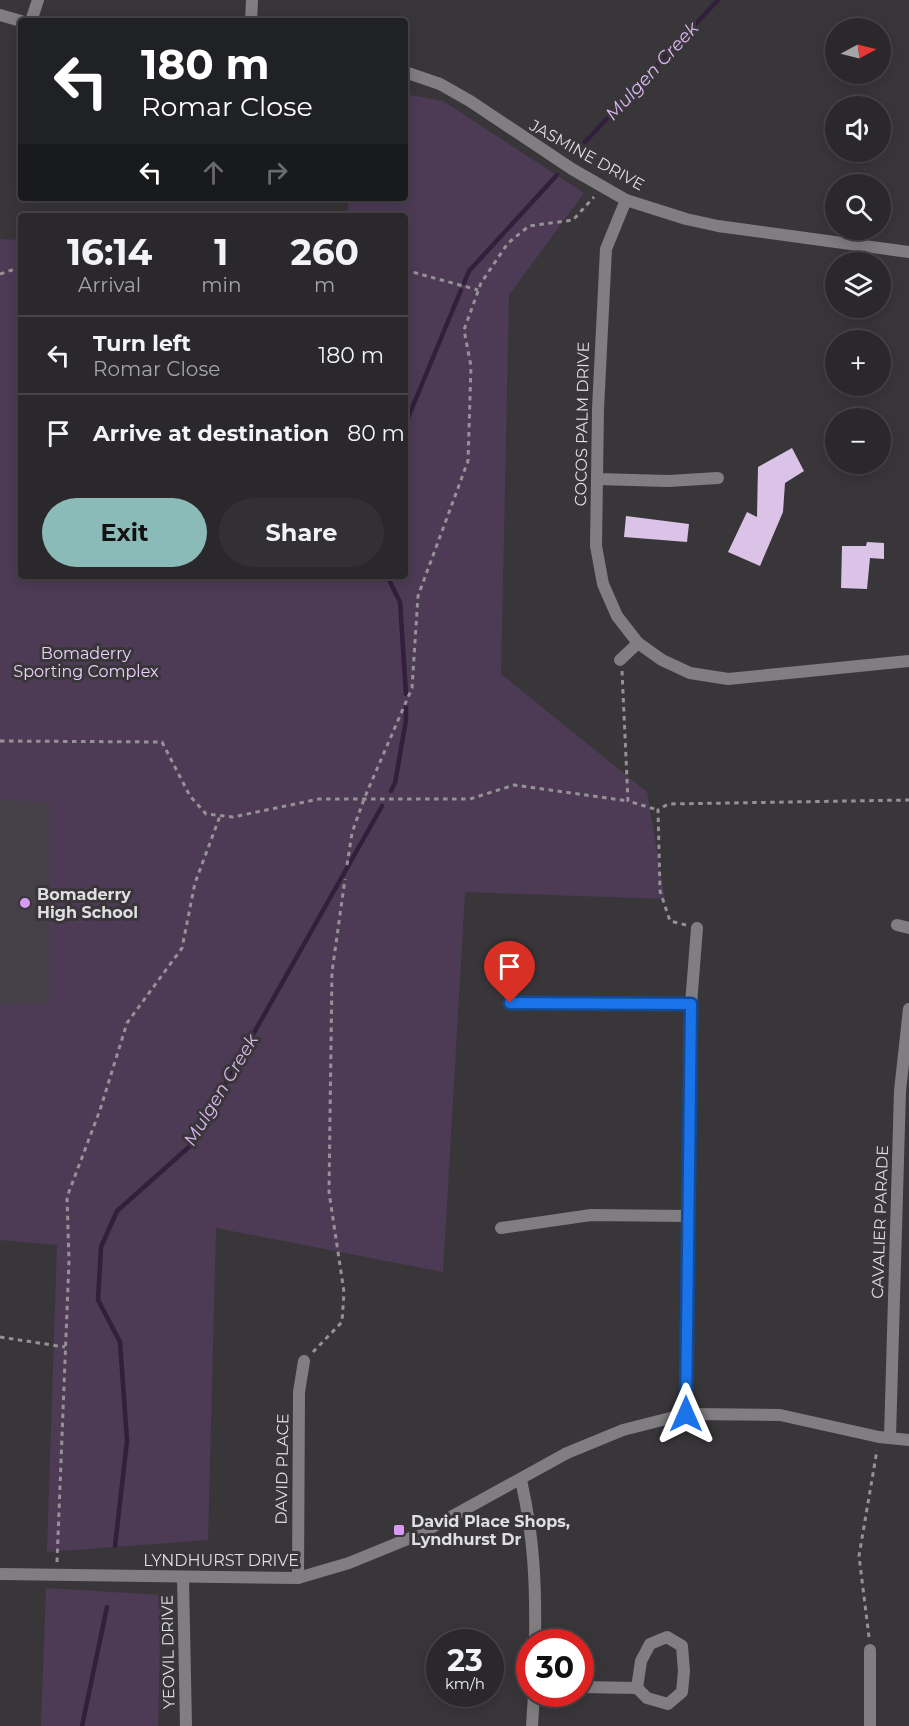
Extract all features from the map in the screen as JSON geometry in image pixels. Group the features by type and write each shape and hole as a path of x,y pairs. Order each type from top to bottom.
{"street":[{"path":"32,18 38,0"},
{"path":"251,18 252,0"},
{"path":"0,15 18,20"},
{"name":"JASMINE DRIVE","path":"408,73 440,84 470,101 505,127 626,200 686,219 718,226 909,252"},
{"name":"COCOS PALM DRIVE","path":"626,200 606,249 597,479 596,546 603,584 617,616 638,644 662,660 690,674 728,679 909,661"},
{"path":"597,479 668,481 718,478"},
{"path":"620,660 638,644"},
{"path":"686,1414 691,1004 697,928"},
{"path":"510,1003 691,1004"},
{"name":"CAVALIER PARADE","path":"885,1437 909,1009"},
{"path":"501,1228 591,1215 687,1216"},
{"name":"DAVID PLACE","path":"298,1578 299,1392 304,1361"},
{"name":"LYNDHURST DRIVE","path":"0,1574 298,1578 349,1563 420,1534 567,1453 614,1434 686,1414 780,1415 909,1440"},
{"path":"521,1480 532,1527 537,1576 535,1629"},
{"name":"YEOVIL DRIVE","path":"183,1578 186,1726"},
{"path":"594,1687 637,1688 647,1698 668,1704 682,1692 684,1671 682,1646 667,1637 650,1644 641,1661 637,1688"},
{"path":"870,1650 870,1726"},
{"path":"532,1726 533,1707"}],"path":[{"path":"347,865 352,833 363,799 412,687 418,596 468,461 471,366 464,330 478,290 508,243 529,226 573,220 604,187"},
{"path":"0,274 18,268"},
{"path":"408,271 478,290"},
{"path":"620,660 628,801"},
{"path":"0,741 162,742 190,796 206,814 234,817 319,798 470,799 514,785 628,801 658,810 668,804 909,800"},
{"path":"658,810 660,891 664,906 670,921 697,928"},
{"path":"56,1575 69,1261 67,1197 100,1110 127,1023 182,948 195,883 220,816"},
{"path":"304,1361 342,1322 344,1292 329,1192 332,972 345,879"},
{"path":"0,1337 65,1347"},
{"path":"870,1650 859,1556 885,1437"}],"shaded area":[{"name":"Bomaderry High School","path":"0,800 50,801 50,1004 0,1005"}],"green space":[{"name":"Bomaderry Sporting Complex","path":"408,95 443,101 584,193 509,295 501,674 647,792 665,899 465,892 443,1272 216,1228 208,1540 47,1552 57,1245 0,1240 0,1005 50,1004 50,802 0,800 0,239 18,240 18,579 408,579 408,213 348,213 348,201 408,201"},
{"path":"46,1588 161,1595 158,1726 41,1726"}],"building":[{"path":"792,448 804,471 785,483 783,512 760,566 728,552 747,512 757,517 758,467"},
{"path":"626,516 689,524 687,542 624,537"},
{"path":"867,542 884,543 884,559 870,558 867,589 841,588 842,546 866,546"}],"waterway":[{"name":"Mulgen Creek","path":"585,142 718,0"},
{"name":"Mulgen Creek","path":"464,283 469,271 557,175"},
{"name":"Mulgen Creek","path":"408,418 461,290"},
{"name":"Mulgen Creek","path":"388,579 400,602 406,694"},
{"name":"Mulgen Creek","path":"391,791 395,783 406,720 406,707"},
{"name":"Mulgen Creek","path":"115,1546 127,1441 120,1342 98,1300 101,1247 117,1211 190,1146 382,806"},
{"name":"Mulgen Creek","path":"82,1726 107,1607"}],"place":[{"name":"Bomaderry High School","path":"25,903"},
{"name":"David Place Shops, Lyndhurst Dr","path":"399,1530"}],"route":[{"path":"510,1003 691,1004 686,1414"}]}
